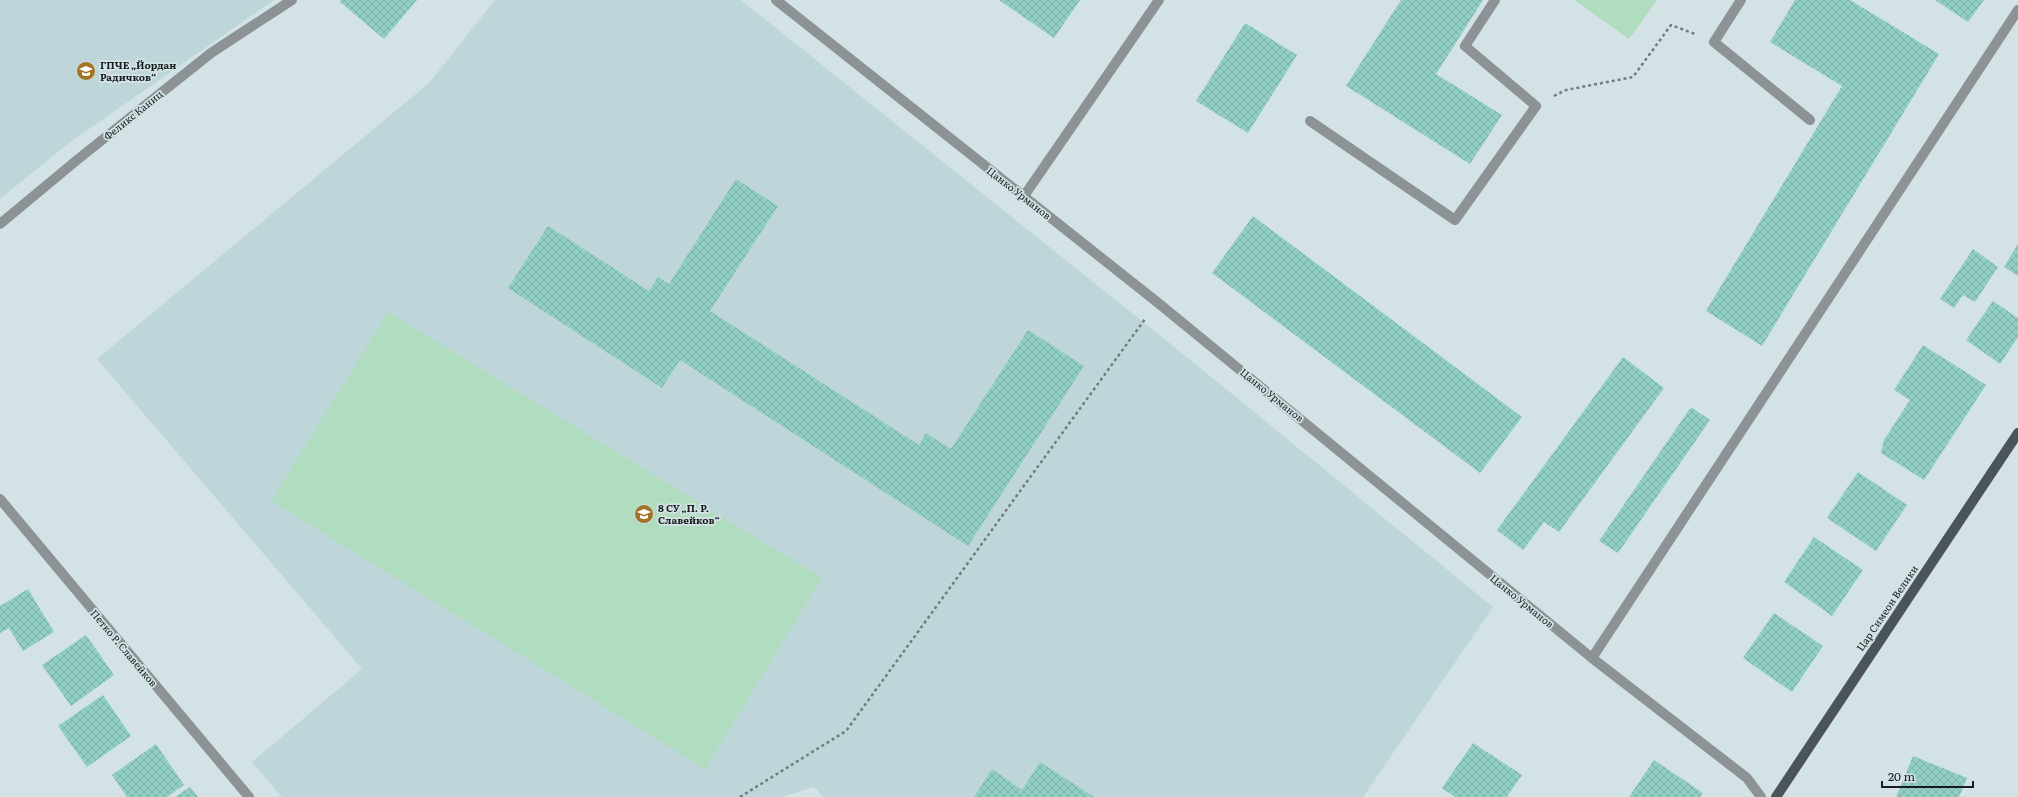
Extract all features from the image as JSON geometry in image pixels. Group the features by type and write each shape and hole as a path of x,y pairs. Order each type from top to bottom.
{"main road":[{"name":"Цар Симеон Велики","path":"1776,797 2018,433"}],"street":[{"name":"Феликс Каниц","path":"0,224 211,53 292,0"},
{"name":"Цанко Урманов","path":"776,0 1157,302 1592,658 1747,778 1761,797"},
{"path":"1024,196 1159,0"},
{"path":"1310,121 1455,220 1536,106 1465,46 1495,0"},
{"path":"1741,0 1714,42 1810,120"},
{"path":"1592,658 2018,10"},
{"name":"Петко Р. Славейков","path":"0,499 248,797"}],"path":[{"path":"1536,106 1566,90 1634,77 1671,26 1714,42"},
{"path":"740,797 846,730 1157,302"}],"shaded area":[{"name":"ГПЧЕ „Йордан Радичков“","path":"0,0 274,0 69,143 0,199"},
{"name":"8 СУ „П. Р. Славейков“","path":"495,0 741,0 1172,345 1493,607 1363,797 823,797 814,787 782,797 282,797 252,762 362,669 97,359 429,83"}],"green space":[{"path":"1574,0 1657,0 1629,39"},
{"path":"388,312 822,578 705,769 271,501"}],"building":[{"path":"341,0 417,0 384,39 340,2"},
{"path":"999,0 1080,0 1054,38"},
{"path":"1401,0 1483,0 1436,74 1502,115 1470,164 1346,86"},
{"path":"1795,0 1850,0 1939,54 1762,346 1706,311 1842,86 1770,42"},
{"path":"1935,0 1984,0 1968,22"},
{"path":"1245,23 1297,55 1248,133 1196,101"},
{"path":"736,179 778,206 710,311 919,445 926,433 951,449 1028,330 1084,366 968,546 680,360 662,388 508,288 548,226 649,291 658,277 669,284"},
{"path":"1253,216 1522,417 1480,473 1212,273"},
{"path":"2018,244 2018,276 2004,267"},
{"path":"1973,249 1998,267 1975,302 1963,295 1954,308 1940,299"},
{"path":"1993,301 2018,318 2018,337 2000,364 1966,340"},
{"path":"1923,345 1986,385 1924,480 1881,453 1884,440 1910,400 1894,390"},
{"path":"1623,357 1664,388 1559,532 1544,522 1523,550 1497,530"},
{"path":"1691,407 1710,420 1618,553 1599,541"},
{"path":"1858,472 1907,505 1876,551 1827,518"},
{"path":"1814,537 1863,570 1832,616 1784,582"},
{"path":"28,589 54,632 23,651 9,628 0,633 0,606"},
{"path":"1774,613 1823,646 1792,692 1743,658"},
{"path":"86,635 114,675 71,706 42,665"},
{"path":"103,695 131,736 87,767 58,726"},
{"path":"1473,743 1522,775 1507,797 1455,797 1442,788"},
{"path":"156,744 184,785 167,797 127,797 112,775"},
{"path":"1913,756 1967,778 1959,797 1896,797"},
{"path":"1654,760 1703,793 1700,797 1629,797"},
{"path":"1040,762 1094,797 974,797 992,769 1022,790"},
{"path":"190,787 198,797 175,797"}],"place":[{"name":"ГПЧЕ „Йордан Радичков“","path":"86,71"},
{"name":"8 СУ „П. Р. Славейков“","path":"644,514"}]}
